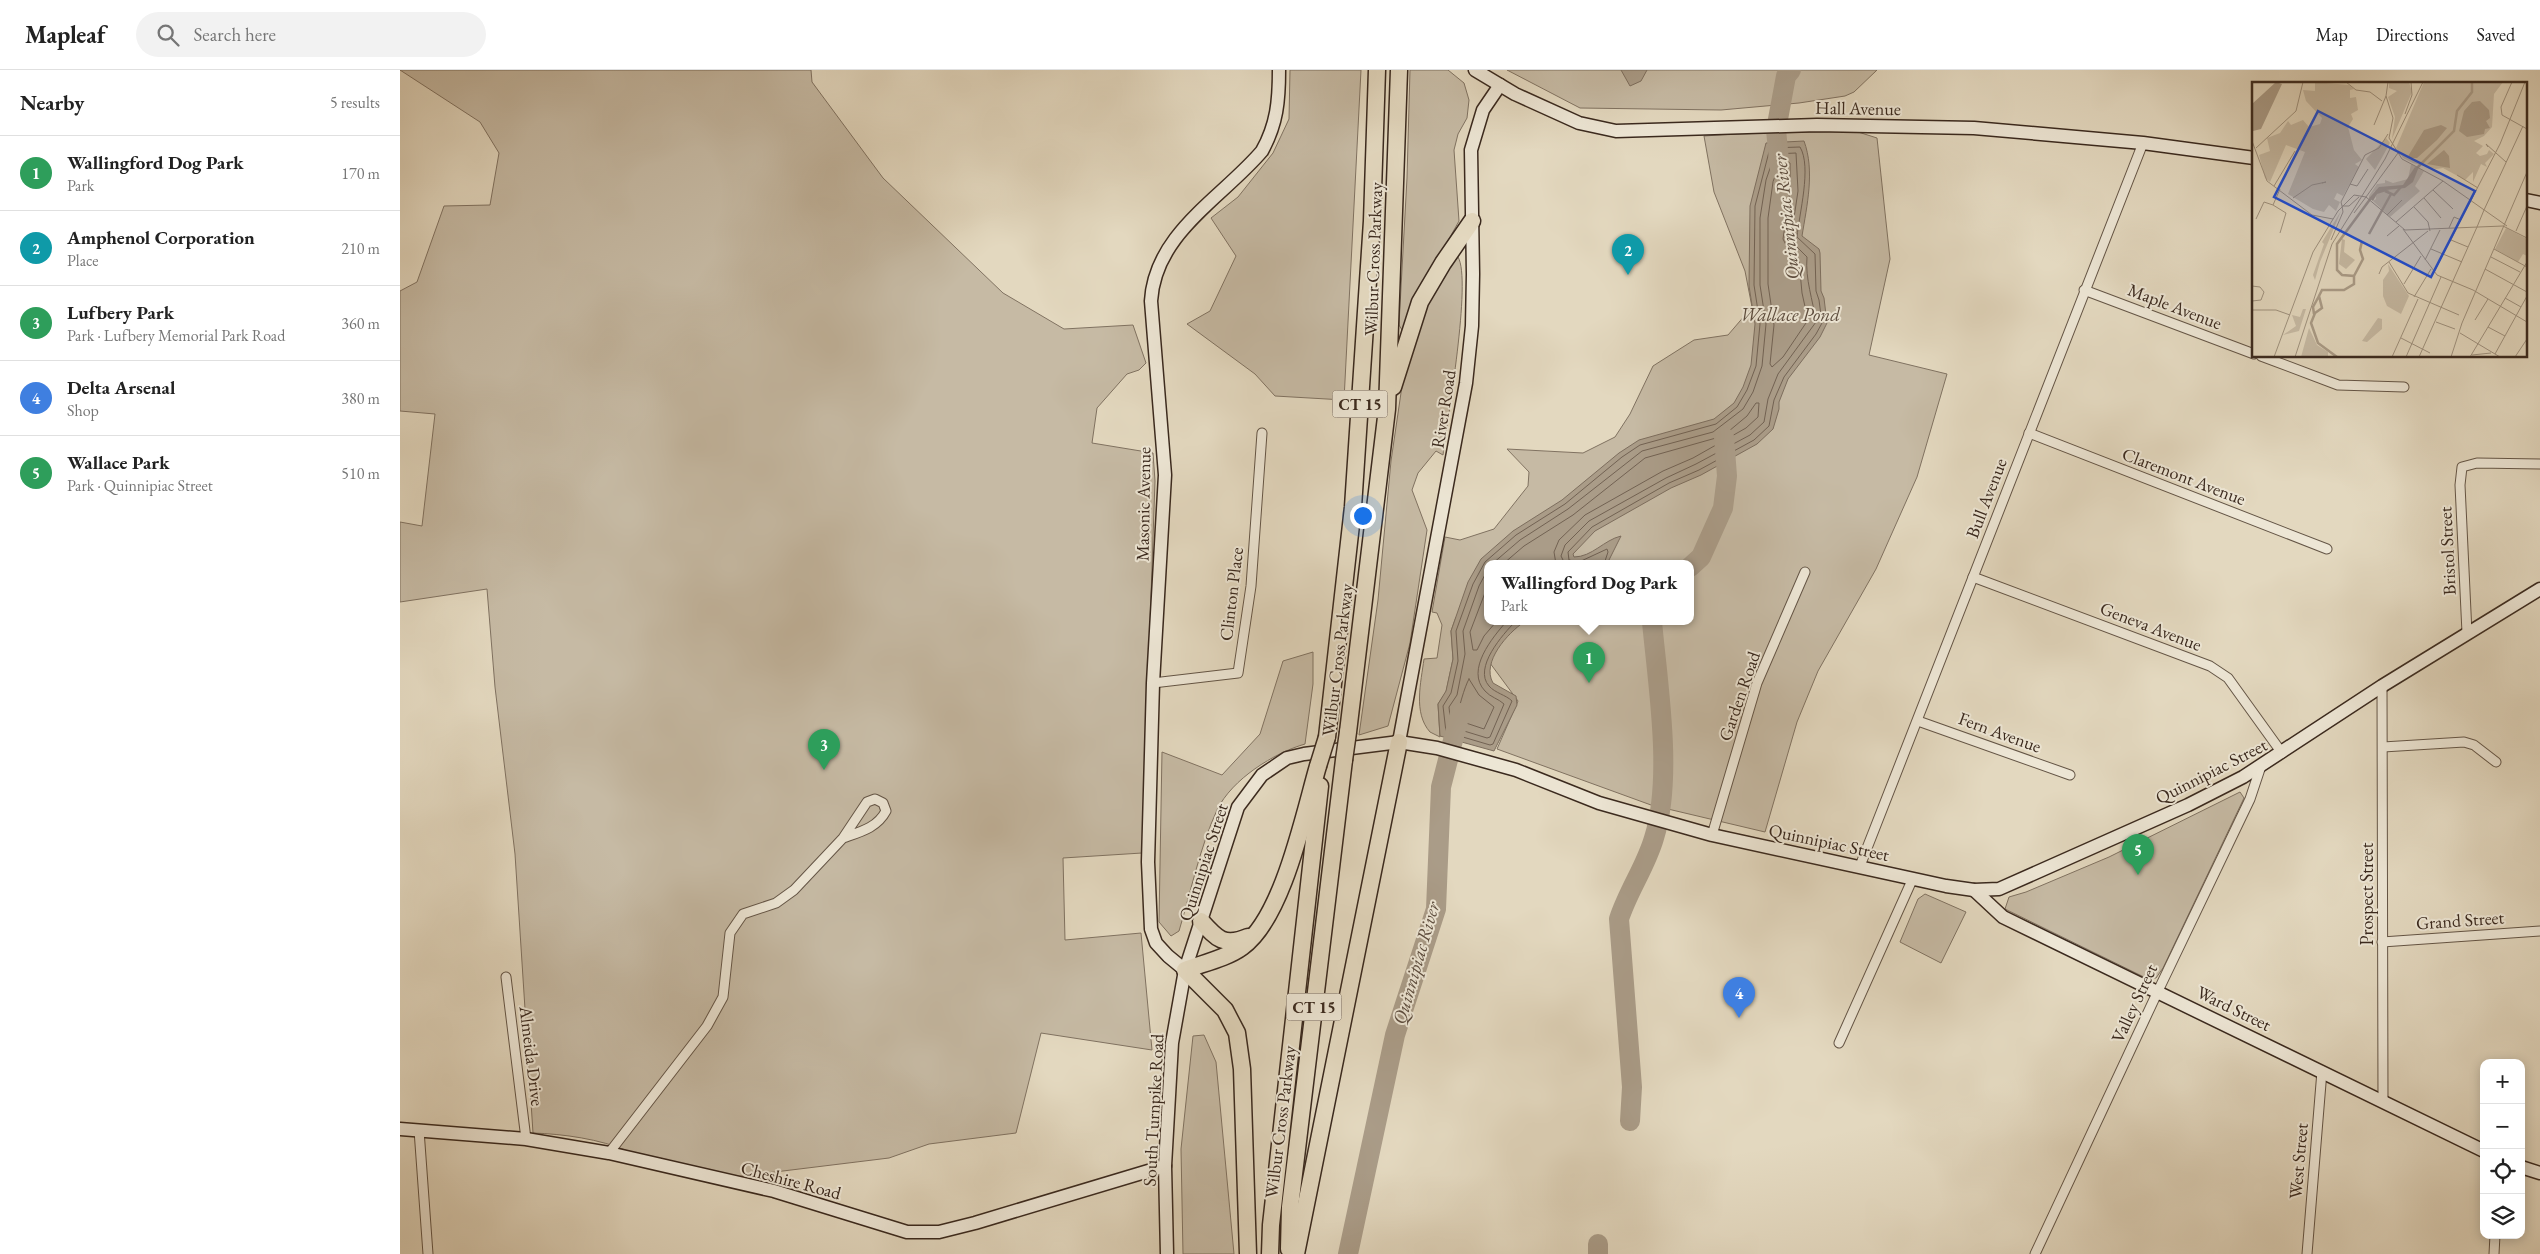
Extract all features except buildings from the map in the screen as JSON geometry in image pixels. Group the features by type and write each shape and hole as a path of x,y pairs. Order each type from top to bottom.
{"highway":[{"name":"Wilbur Cross Parkway","path":"1270,1254 1271,1225 1320,766 1327,737 1353,508 1372,221 1377,70"},
{"name":"Wilbur Cross Parkway","path":"1289,1254 1290,1207 1386,409 1399,70"},
{"path":"1386,409 1420,302 1472,220"},
{"path":"1296,1254 1399,742"},
{"path":"1248,1254 1242,1069 1237,1033 1225,1010 1185,970 1242,948 1257,934 1275,904 1320,766"},
{"path":"1201,921 1213,935 1224,942 1238,941 1257,934"}],"main road":[{"name":"Masonic Avenue","path":"1185,970 1156,943 1151,929 1148,862 1153,683 1164,475 1150,301 1157,268 1171,243 1262,151 1272,133 1277,115 1279,70"},
{"name":"Hall Avenue","path":"1475,70 1500,85 1579,123 1616,131 1817,125 1974,128 2143,142 2252,158"},
{"name":"River Road","path":"1399,742 1466,383 1472,326 1471,150 1483,110 1500,85"},
{"name":"Quinnipiac Street","path":"1185,970 1234,816 1243,798 1262,775 1295,755 1399,742 1437,748 1516,770 1599,803 1712,834 1974,890 2008,886 2188,804 2261,766 2382,686 2540,589"},
{"name":"Ward Street","path":"1974,890 2003,917 2158,990 2480,1149"},
{"name":"South Turnpike Road","path":"1168,1254 1164,1166 1172,1043 1185,970"},
{"name":"Cheshire Road","path":"400,1129 526,1139 609,1153 774,1191 907,1232 939,1232 975,1223 1164,1166"},
{"path":"2525,1168 2540,1173"}],"street":[{"name":"Bull Avenue","path":"1860,866 2143,142"},
{"name":"Maple Avenue","path":"2084,290 2252,353"},
{"path":"2266,358 2338,385 2404,386"},
{"name":"Clinton Place","path":"1153,683 1238,673 1251,586 1262,433"},
{"name":"Claremont Avenue","path":"2029,433 2327,549"},
{"name":"Bristol Street","path":"2468,633 2460,485 2462,468 2477,463 2540,464"},
{"name":"Garden Road","path":"1712,834 1757,684 1805,572"},
{"name":"Geneva Avenue","path":"1973,576 2210,666 2228,678 2282,753"},
{"name":"Prospect Street","path":"2382,686 2383,1102"},
{"name":"Fern Avenue","path":"1918,721 2070,775"},
{"path":"2382,747 2464,742 2474,745 2496,762"},
{"name":"Valley Street","path":"2034,1254 2250,799 2261,766"},
{"path":"609,1153 707,1026 723,996 730,934 743,914 776,902 794,890 843,838 867,802 875,799 883,803 886,811 880,821 864,831 843,838"},
{"path":"1839,1043 1913,878"},
{"name":"Grand Street","path":"2382,942 2540,931"},
{"name":"Almeida Drive","path":"506,977 526,1139"},
{"name":"West Street","path":"2307,1254 2322,1071"},
{"path":"419,1130 428,1254"},
{"path":"2494,1254 2495,1239"}],"shaded area":[{"path":"400,70 811,70 812,82 883,178 1003,293 1064,329 1133,325 1146,363 1139,370 1127,374 1097,408 1092,443 1153,453 1155,481 1142,853 1063,858 1065,940 1141,933 1152,1050 1041,1033 1016,1133 929,1144 889,1158 734,1177 628,1151 593,1140 533,1133 515,854 495,687 487,589 400,602 400,522 422,526 435,414 400,411 400,291 417,282 444,206 490,205 499,153 480,122"},
{"path":"1290,70 1361,70 1344,400 1275,396 1255,374 1187,324 1210,311 1236,256 1211,218 1238,197 1273,153 1289,119"},
{"path":"1410,70 1448,70 1464,83 1469,100 1467,118 1458,134 1454,150 1459,221 1420,291 1402,330 1399,325 1407,178"},
{"path":"1507,70 1877,70 1854,92 1845,96 1799,103 1721,110 1580,108"},
{"path":"1855,131 1877,138 1890,259 1869,355 1947,374 1917,477 1876,569 1818,671 1797,722 1765,832 1651,805 1497,749 1518,701 1456,617 1451,631 1453,659 1446,692 1438,704 1440,737 1430,732 1425,724 1421,716 1419,697 1424,659 1437,658 1442,625 1437,613 1432,612 1445,537 1460,540 1494,529 1528,486 1529,472 1507,449 1583,453 1615,437 1630,414 1653,366 1694,340 1728,335 1752,307 1745,271 1714,192 1704,136"},
{"path":"1458,257 1462,271 1460,321 1443,455 1436,451 1418,473 1412,490 1427,530 1410,643 1388,726 1359,735 1378,600 1391,461 1402,386 1426,307 1455,258"},
{"path":"1313,652 1313,684 1305,744 1280,754 1255,769 1243,778 1224,799 1211,824 1179,931 1171,936 1159,922 1162,752 1222,775 1260,734 1283,661"},
{"path":"2240,792 2244,798 2163,968 2156,978 2146,978 2005,909 2009,897 2026,892 2109,857"},
{"path":"1925,894 1966,912 1941,963 1900,942 1918,899"},
{"path":"1204,1035 1216,1062 1234,1254 1183,1254 1181,1149 1193,1036"}],"water":[{"path":"1621,70 1647,70 1641,81 1630,86"},
{"name":"Wallace Pond","path":"1804,141 1810,176 1802,236 1819,249 1821,291 1824,298 1827,323 1820,337 1788,379 1779,402 1779,409 1773,429 1757,444 1701,475 1671,488 1595,531 1573,554 1574,557 1587,554 1621,536 1609,560 1484,560 1484,625 1520,625 1504,641 1493,657 1490,675 1493,683 1516,696 1517,705 1494,751 1440,736 1438,704 1446,691 1453,659 1451,631 1468,582 1481,559 1513,531 1562,500 1619,453 1639,440 1714,419 1734,403 1743,387 1751,365 1755,324 1749,286 1750,206 1766,143"}],"waterway":[{"name":"Quinnipiac River","path":"1780,170 1776,130 1786,76 1791,70"},
{"name":"Quinnipiac River","path":"1694,563 1701,557 1723,508 1727,476 1724,437"},
{"name":"Quinnipiac River","path":"1630,1121 1632,1087 1619,919 1651,848 1660,814 1663,788 1662,732 1652,625"},
{"name":"Quinnipiac River","path":"1348,1254 1395,1035 1436,909 1441,787 1460,713"},
{"name":"Quinnipiac River","path":"1598,1244 1598,1254"}],"place":[{"name":"Amphenol Corporation","path":"1628,275"},
{"name":"Wallingford Dog Park","path":"1589,683"},
{"name":"Lufbery Park","path":"824,770"},
{"name":"Wallace Park","path":"2138,875"},
{"name":"Delta Arsenal","path":"1739,1018"}]}
